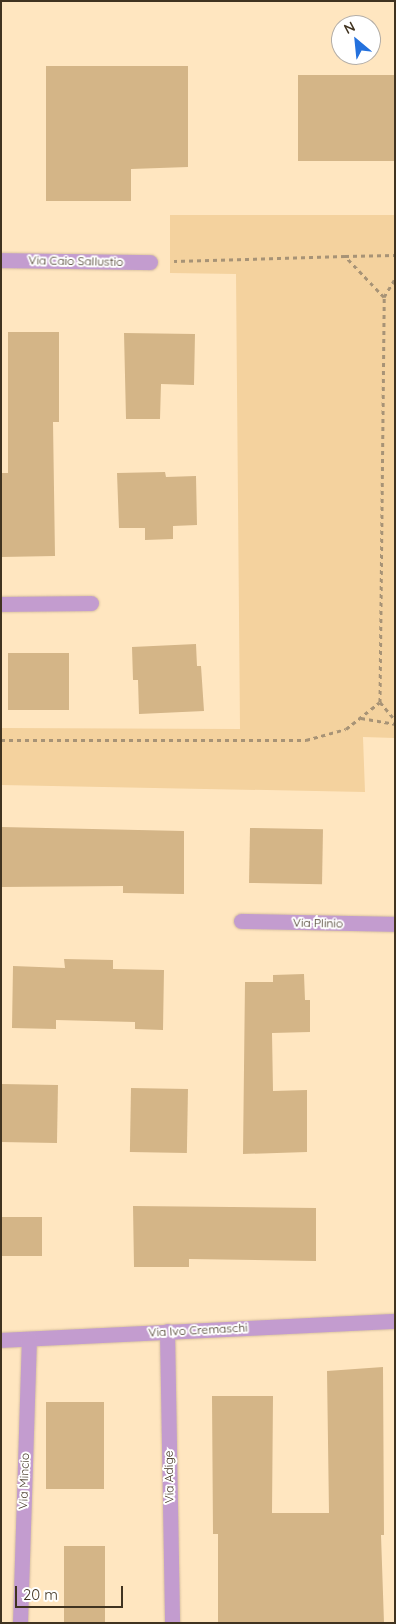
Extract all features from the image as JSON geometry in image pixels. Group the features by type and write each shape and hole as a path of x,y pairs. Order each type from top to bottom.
{"street":[{"name":"Via Caio Sallustio","path":"1,260 150,262"},
{"path":"1,604 90,603"},
{"name":"Via Plinio","path":"241,921 395,924"},
{"name":"Via Ivo Cremaschi","path":"1,1340 395,1321"},
{"name":"Via Adige","path":"167,1331 172,1623"},
{"name":"Via Mincio","path":"20,1623 28,1339"}],"path":[{"path":"150,262 395,255"},
{"path":"345,256 384,296"},
{"path":"395,279 384,296 380,702 395,720"},
{"path":"1,740 306,740 346,729 380,702"},
{"path":"360,718 395,724"}],"shaded area":[{"path":"170,215 395,215 395,738 363,737 365,792 1,785 1,728 240,729 236,274 170,273"}],"building":[{"path":"46,66 188,66 188,167 131,169 131,201 46,201"},
{"path":"298,75 395,75 395,161 298,161"},
{"path":"8,332 59,332 59,422 53,422 55,556 1,557 1,473 8,473"},
{"path":"124,333 195,334 194,385 161,384 160,419 126,419"},
{"path":"165,472 166,477 196,476 197,525 173,526 173,539 145,540 145,528 119,528 117,473"},
{"path":"196,644 197,666 201,666 204,711 139,714 138,680 133,680 132,647"},
{"path":"8,653 69,653 69,710 8,710"},
{"path":"1,827 184,831 184,894 123,893 123,886 1,887"},
{"path":"250,828 323,829 322,884 249,883"},
{"path":"64,959 113,960 113,969 164,970 163,1030 135,1029 135,1022 56,1020 56,1029 12,1028 13,966 65,968"},
{"path":"304,974 305,1000 310,1000 310,1032 272,1033 273,1091 307,1090 307,1152 243,1154 245,982 273,982 273,975"},
{"path":"1,1084 58,1085 57,1143 1,1142"},
{"path":"131,1088 188,1089 187,1153 130,1152"},
{"path":"133,1206 316,1208 316,1261 189,1259 189,1267 134,1267"},
{"path":"1,1217 42,1217 42,1256 1,1256"},
{"path":"383,1367 384,1535 381,1535 384,1623 218,1623 218,1534 213,1534 212,1396 273,1396 272,1513 329,1513 327,1371"},
{"path":"46,1402 104,1402 104,1489 46,1489"},
{"path":"64,1546 105,1546 105,1623 64,1623"}]}
